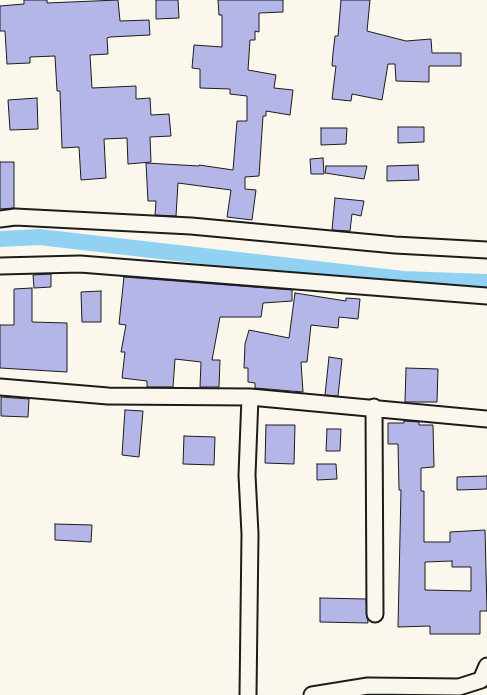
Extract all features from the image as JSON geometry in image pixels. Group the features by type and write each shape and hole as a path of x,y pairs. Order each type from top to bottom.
{"street":[{"path":"0,219 15,218 191,226 395,245 487,250"},
{"path":"0,266 80,264 487,296"},
{"path":"0,387 108,396 250,397 487,418"},
{"path":"248,695 250,534 247,475 250,397"},
{"path":"374,407 374,614"},
{"path":"312,695 368,686 459,691 481,680 487,666"}],"building":[{"path":"24,0 47,0 47,3 118,0 120,21 149,20 150,35 107,38 108,54 90,55 92,88 136,86 136,99 150,98 151,115 169,114 171,136 150,137 151,162 128,164 127,138 104,139 106,178 81,180 79,147 62,148 60,91 57,91 55,56 30,57 30,63 7,64 5,31 0,31 0,6 24,4"},
{"path":"156,0 178,0 179,18 156,19"},
{"path":"218,0 283,0 283,12 259,13 259,32 255,31 255,40 250,40 248,70 276,75 274,88 293,90 290,115 266,111 266,116 263,116 259,176 245,177 245,189 256,190 252,220 227,217 231,190 178,183 176,216 155,215 156,201 148,201 146,163 199,165 233,170 237,121 247,121 247,96 230,94 230,89 200,88 200,69 192,68 194,45 222,47 222,15 219,15"},
{"path":"341,0 370,0 367,31 406,41 431,39 432,53 461,53 461,66 429,66 429,82 396,81 395,64 388,64 382,100 352,94 351,101 332,99 336,66 332,66 333,53 335,36 338,36"},
{"path":"37,98 38,129 10,130 8,100"},
{"path":"398,127 424,127 424,142 398,143"},
{"path":"321,128 347,128 346,144 321,145"},
{"path":"323,158 324,174 311,174 310,159"},
{"path":"0,162 14,162 14,208 0,209"},
{"path":"418,165 419,180 387,181 387,166"},
{"path":"326,166 367,166 364,179 325,173"},
{"path":"335,198 364,201 361,216 352,214 350,231 332,230"},
{"path":"51,274 51,287 34,288 33,275"},
{"path":"124,277 292,290 292,301 263,303 261,317 220,317 212,360 220,360 219,387 200,387 201,362 175,359 173,387 147,387 147,381 122,378 125,352 121,352 126,325 119,324"},
{"path":"32,288 32,322 67,323 67,372 0,368 0,325 14,325 14,289"},
{"path":"101,291 101,322 82,322 81,292"},
{"path":"295,293 346,301 346,298 360,299 358,319 339,317 338,328 311,325 307,362 301,362 303,392 255,388 255,383 248,382 248,368 244,368 245,344 249,330 289,338"},
{"path":"329,357 342,359 338,396 325,395"},
{"path":"406,368 438,369 437,402 405,402"},
{"path":"1,397 29,399 28,417 1,416"},
{"path":"125,410 143,411 139,457 122,455"},
{"path":"404,421 419,422 419,425 433,425 434,467 421,468 421,491 424,491 424,542 450,542 450,532 485,530 487,611 480,611 480,634 430,634 430,626 398,627 401,490 399,490 398,444 388,444 388,423 404,423","holes":["452,561 452,567 471,567 471,591 425,590 425,562"]},
{"path":"266,425 295,425 294,464 265,463"},
{"path":"327,429 341,429 340,451 326,451"},
{"path":"184,436 215,437 214,465 183,464"},
{"path":"317,464 336,464 337,479 317,480"},
{"path":"487,476 487,489 457,490 457,477"},
{"path":"55,524 92,525 91,542 55,540"},
{"path":"320,598 366,599 368,623 320,622"}],"waterway":[{"path":"0,239 39,237 403,279 487,282"}]}
